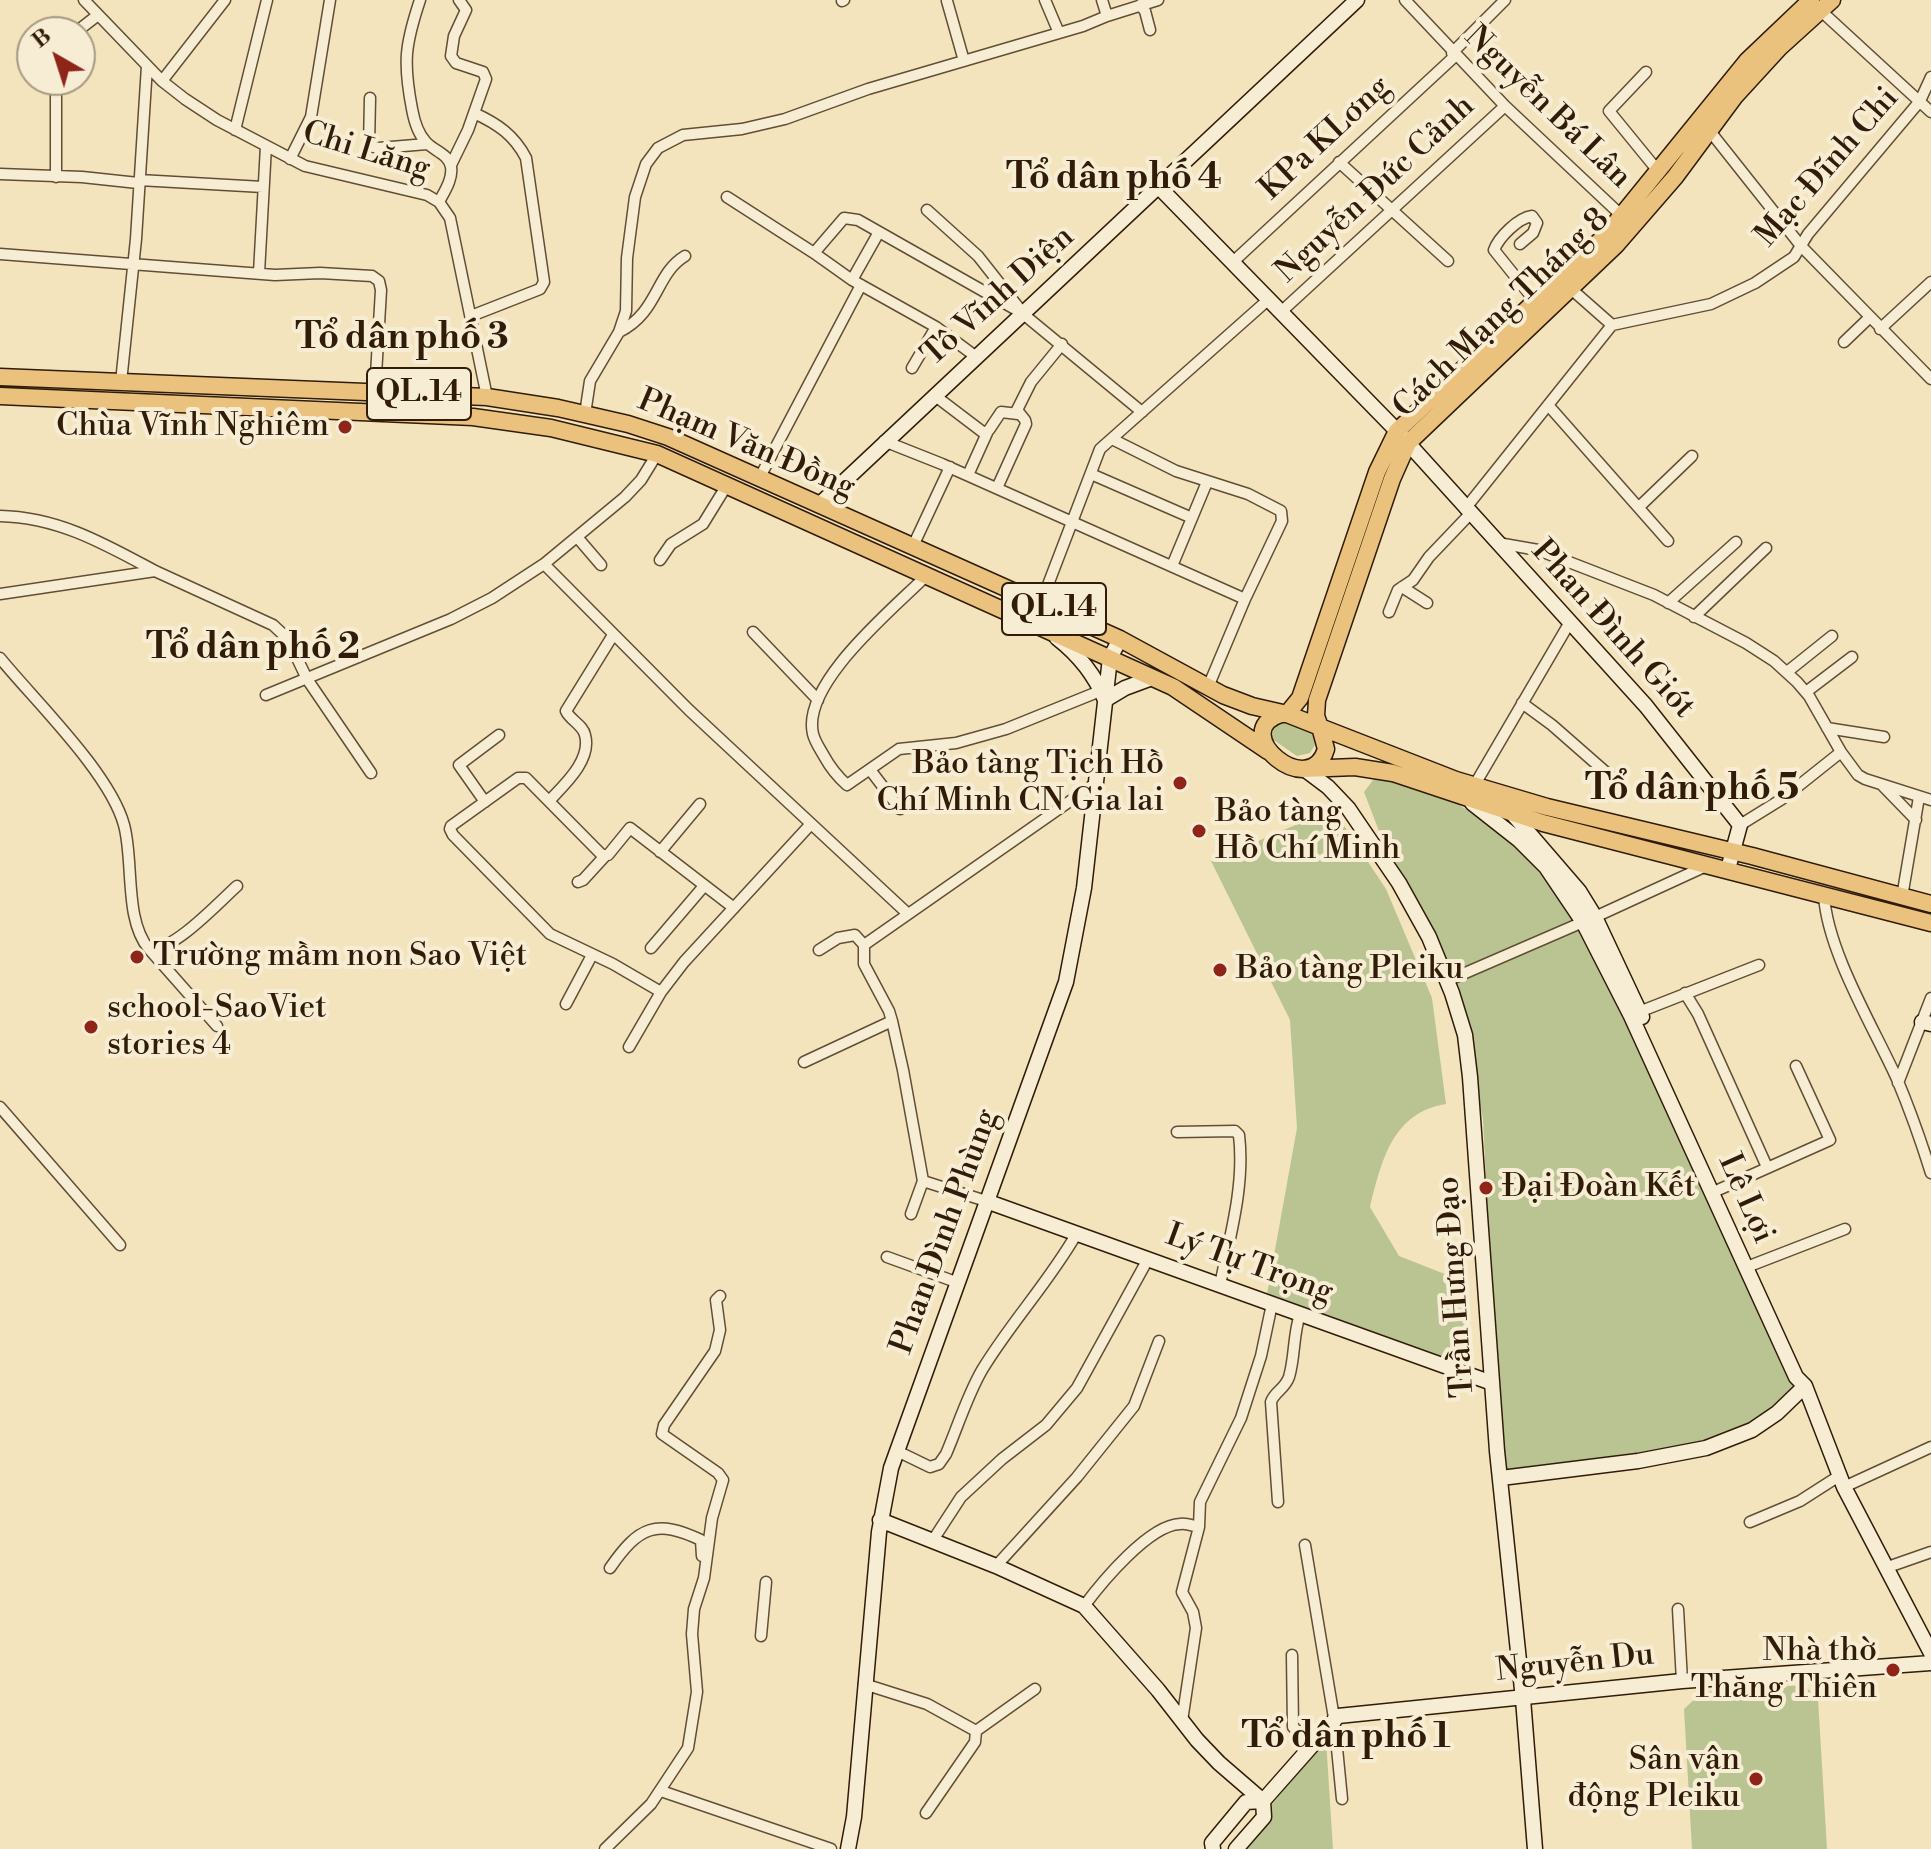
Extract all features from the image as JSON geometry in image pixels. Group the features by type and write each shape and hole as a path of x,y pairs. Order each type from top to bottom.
{"main road":[{"name":"Cách Mạng Tháng 8","path":"1287,714 1298,702 1377,472 1402,437 1535,301 1675,177 1705,124 1747,61 1821,3"},
{"name":"Cách Mạng Tháng 8","path":"1320,727 1316,716 1317,700 1392,479 1402,437 1570,288 1628,221 1658,171 1705,124"},
{"name":"Phạm Văn Đồng","path":"0,377 487,397 585,414 668,437 1120,639 1208,687 1252,706 1287,714"},
{"path":"196,405 198,385"},
{"name":"Phạm Văn Đồng","path":"0,396 473,417 551,428 657,454 1152,678 1213,712 1268,751"},
{"path":"810,523 820,504"},
{"path":"1931,904 1732,852 1476,791 1373,769 1304,769 1288,765 1268,751 1262,739 1264,725 1274,716 1287,714 1476,791 1510,810 1543,823 1931,923"},
{"path":"1304,769 1312,767 1324,756 1326,741 1320,727"},
{"path":"1476,791 1510,810"}],"street":[{"name":"Chi Lăng","path":"84,0 162,81 235,130 290,159 335,175 427,195 439,202 450,218 487,397"},
{"path":"162,81 225,0"},
{"path":"235,130 267,0"},
{"path":"290,159 311,117 330,0"},
{"path":"420,0 411,25 405,68 413,116 427,144 444,155 451,165"},
{"path":"439,202 451,178 451,165 486,76 483,72 456,63 451,56 454,36 466,10 459,0"},
{"path":"1045,0 1059,33"},
{"path":"1102,0 1107,16"},
{"path":"585,414 590,381 619,332 628,302 627,258 635,197 646,164 658,148 683,135 742,129 785,119 868,89 1059,33 1158,0"},
{"name":"Tô Vĩnh Diện","path":"820,504 1357,0"},
{"name":"Nguyễn Bá Lân","path":"1405,0 1505,106 1628,221"},
{"name":"KPa KLơng","path":"1234,261 1454,54 1505,0"},
{"path":"947,1 964,61"},
{"path":"1821,3 1931,112"},
{"path":"1140,5 1145,11 1150,30"},
{"path":"121,382 147,66"},
{"path":"1646,72 1609,111 1658,171"},
{"name":"Mạc Đĩnh Chi","path":"1612,325 1711,304 1794,257 1808,234 1920,101 1931,77"},
{"path":"56,96 56,177"},
{"path":"370,98 369,146 427,144"},
{"name":"Nguyễn Đức Cảnh","path":"1282,311 1505,106"},
{"path":"471,316 540,289 544,282 526,158 510,134 495,122 474,113"},
{"path":"1705,124 1801,246 1931,379"},
{"path":"259,273 266,146"},
{"path":"1339,162 1448,261"},
{"path":"0,174 263,187"},
{"name":"Phan Đình Giót","path":"1157,185 1402,437 1646,706 1740,825"},
{"path":"727,197 856,283 936,327 975,356"},
{"path":"927,210 978,256 1022,313"},
{"path":"1520,244 1536,229 1537,223 1532,216 1523,218 1498,242 1494,250 1535,301"},
{"path":"814,253 844,218 858,220 1022,313 1142,412"},
{"path":"760,477 879,232"},
{"path":"0,254 259,273 320,273 376,278 381,290 375,392"},
{"path":"619,332 635,324 644,314 673,264 685,256"},
{"path":"1880,329 1931,282"},
{"path":"1389,612 1402,587 1413,580 1612,325 1570,288"},
{"name":"Nguyễn Đức Cảnh","path":"1041,603 1100,449 1269,299"},
{"path":"1844,342 1869,318"},
{"path":"912,368 936,327"},
{"path":"1018,414 1017,410 1031,382 1062,344"},
{"path":"934,395 987,433"},
{"path":"1548,405 1668,541"},
{"path":"968,475 987,433 1001,412 1018,414 1026,424 997,488"},
{"path":"1112,439 1176,471 1248,494 1276,507 1283,516 1208,687"},
{"path":"884,441 950,467 1245,599"},
{"path":"266,695 451,619 492,598 544,564 625,497 641,480 657,454"},
{"path":"1639,507 1692,456"},
{"path":"913,546 950,467"},
{"path":"1091,474 1192,518"},
{"path":"1172,566 1207,482"},
{"path":"660,560 671,544 703,524 727,485"},
{"path":"0,516 27,516 97,539 155,571 273,625 288,639 307,679 371,773"},
{"path":"577,537 601,565"},
{"path":"1668,603 1736,542"},
{"path":"1497,543 1538,550 1668,603 1746,643 1787,672 1806,692 1858,775 1881,785 1927,796 1916,820 1902,897"},
{"path":"1694,617 1766,548"},
{"path":"544,564 810,825 907,913"},
{"path":"0,594 155,571"},
{"path":"925,577 869,628 834,673 818,700 813,715 813,733 830,766 847,785 899,749 956,743 1006,729 1152,678"},
{"path":"1402,587 1427,603"},
{"path":"1476,791 1522,703 1570,622"},
{"path":"753,632 818,700"},
{"path":"1051,632 1086,666 1105,693"},
{"path":"549,801 571,777 585,749 584,733 566,713 567,707 613,635"},
{"path":"1787,672 1832,636"},
{"name":"Phan Đình Phùng","path":"848,1849 854,1817 880,1520 897,1451 1066,982 1084,888 1110,658 1120,639"},
{"path":"1086,648 1095,659 1105,693"},
{"path":"1806,692 1852,657"},
{"path":"0,658 73,743 108,791 124,823 136,922 149,949 217,1026"},
{"path":"1522,703 1617,782"},
{"path":"1827,728 1884,737"},
{"path":"485,802 459,765 499,735"},
{"path":"1449,980 1700,867 1720,867 1732,852 1740,825 1782,799 1841,752"},
{"name":"Trần Hưng Đạo","path":"1304,769 1328,787 1372,842 1409,900 1449,980 1465,1035 1492,1383 1535,1849"},
{"path":"871,771 900,809"},
{"path":"605,856 522,777 451,826 451,832 550,934 661,992"},
{"path":"864,945 1096,783"},
{"path":"1881,785 1916,820"},
{"name":"Lê Lợi","path":"1476,791 1589,919 1631,1016 1715,1191 1796,1377 1805,1386 1841,1482 1931,1653"},
{"path":"660,852 700,804"},
{"path":"1501,1478 1629,1462 1706,1448 1752,1430 1777,1413 1805,1386 1803,1374 1715,1191 1639,1012 1567,874 1510,810"},
{"path":"629,1047 661,992 810,825"},
{"path":"578,882 630,828 734,908"},
{"path":"149,949 162,948 177,939 237,886"},
{"path":"651,948 704,886"},
{"path":"1824,895 1825,912 1844,966 1898,1083 1931,1173"},
{"path":"819,950 848,935 855,935 864,945 864,964 892,1021 923,1181 911,1214"},
{"path":"566,1004 592,955"},
{"path":"1639,1012 1759,965"},
{"path":"1685,993 1698,1014 1767,1167"},
{"path":"1898,1083 1926,1023 1931,998"},
{"path":"804,1062 892,1021"},
{"path":"1715,1191 1830,1140 1796,1066"},
{"path":"0,1107 120,1245"},
{"path":"1177,1132 1235,1131 1239,1135 1241,1149 1235,1217 1220,1285"},
{"path":"923,1181 986,1201"},
{"name":"Lý Tự Trọng","path":"986,1201 1492,1383"},
{"path":"1752,1265 1845,1229"},
{"path":"897,1451 930,1467 939,1464 980,1373 1014,1322 1058,1266 1077,1233"},
{"path":"887,1257 956,1282"},
{"path":"933,1540 961,1497 1002,1459 1046,1425 1077,1388 1148,1259"},
{"path":"605,1849 627,1830 661,1791 684,1757 690,1740 697,1692 692,1634 712,1518 723,1480 718,1473 662,1434 664,1425 715,1351 720,1330 716,1300 720,1296"},
{"path":"1182,1721 1196,1628 1193,1612 1182,1592 1199,1527 1200,1502 1241,1418 1261,1356 1272,1304"},
{"path":"1278,1502 1271,1402 1274,1395 1285,1387 1289,1376 1293,1335 1300,1314"},
{"path":"996,1566 1093,1459 1134,1406 1159,1341"},
{"path":"1750,1522 1931,1447"},
{"path":"880,1520 996,1566 1084,1606 1219,1763 1263,1801"},
{"path":"1084,1606 1113,1570 1157,1532 1176,1524 1199,1527"},
{"path":"610,1568 625,1549 646,1532 658,1527 677,1529 702,1542 695,1593 697,1599"},
{"path":"1305,1545 1334,1718 1342,1799"},
{"path":"1888,1567 1931,1552"},
{"path":"761,1636 766,1582"},
{"path":"1678,1609 1682,1681"},
{"path":"1292,1655 1293,1727 1312,1744"},
{"name":"Nguyễn Du","path":"1334,1718 1682,1681 1931,1663"},
{"path":"864,1684 927,1704 976,1731"},
{"path":"926,1813 975,1742 976,1731 1035,1689"},
{"path":"1236,1849 1264,1817 1263,1801 1334,1718"},
{"path":"661,1791 831,1849"},
{"path":"1213,1849 1212,1843 1246,1802 1263,1801"}],"green space":[{"path":"1279,720 1312,733 1315,745 1310,753 1297,756 1272,739 1273,724"},
{"name":"Đại Đoàn Kết","path":"1390,776 1446,796 1488,824 1514,844 1583,922 1805,1386 1777,1413 1706,1448 1500,1471 1483,1119 1465,1035 1399,883 1364,792 1373,780"},
{"path":"1333,809 1386,889 1432,998 1446,1104 1413,1117 1401,1128 1385,1156 1370,1207 1399,1256 1465,1282 1467,1367 1267,1294 1297,1128 1290,1020 1211,861"},
{"name":"Sân vận động Pleiku","path":"1804,1685 1818,1699 1827,1849 1692,1849 1684,1709 1702,1692"},
{"path":"1326,1740 1333,1849 1234,1849"}],"place":[{"name":"Chùa Vĩnh Nghiêm","path":"345,427"},
{"name":"Bảo tàng Tịch Hồ Chí Minh CN Gia lai","path":"1180,783"},
{"name":"Bảo tàng Hồ Chí Minh","path":"1199,831"},
{"name":"Trường mầm non Sao Việt","path":"137,957"},
{"name":"Bảo tàng Pleiku","path":"1220,970"},
{"name":"school-SaoViet stories 4","path":"91,1027"},
{"name":"Đại Đoàn Kết","path":"1486,1188"},
{"name":"Nhà thờ Thăng Thiên","path":"1893,1670"},
{"name":"Sân vận động Pleiku","path":"1756,1779"}],"district":[{"name":"Tổ dân phố 4","path":"1114,179"},
{"name":"Tổ dân phố 3","path":"402,339"},
{"name":"Tổ dân phố 2","path":"253,649"},
{"name":"Tổ dân phố 5","path":"1692,790"},
{"name":"Tổ dân phố 1","path":"1346,1738"}]}
